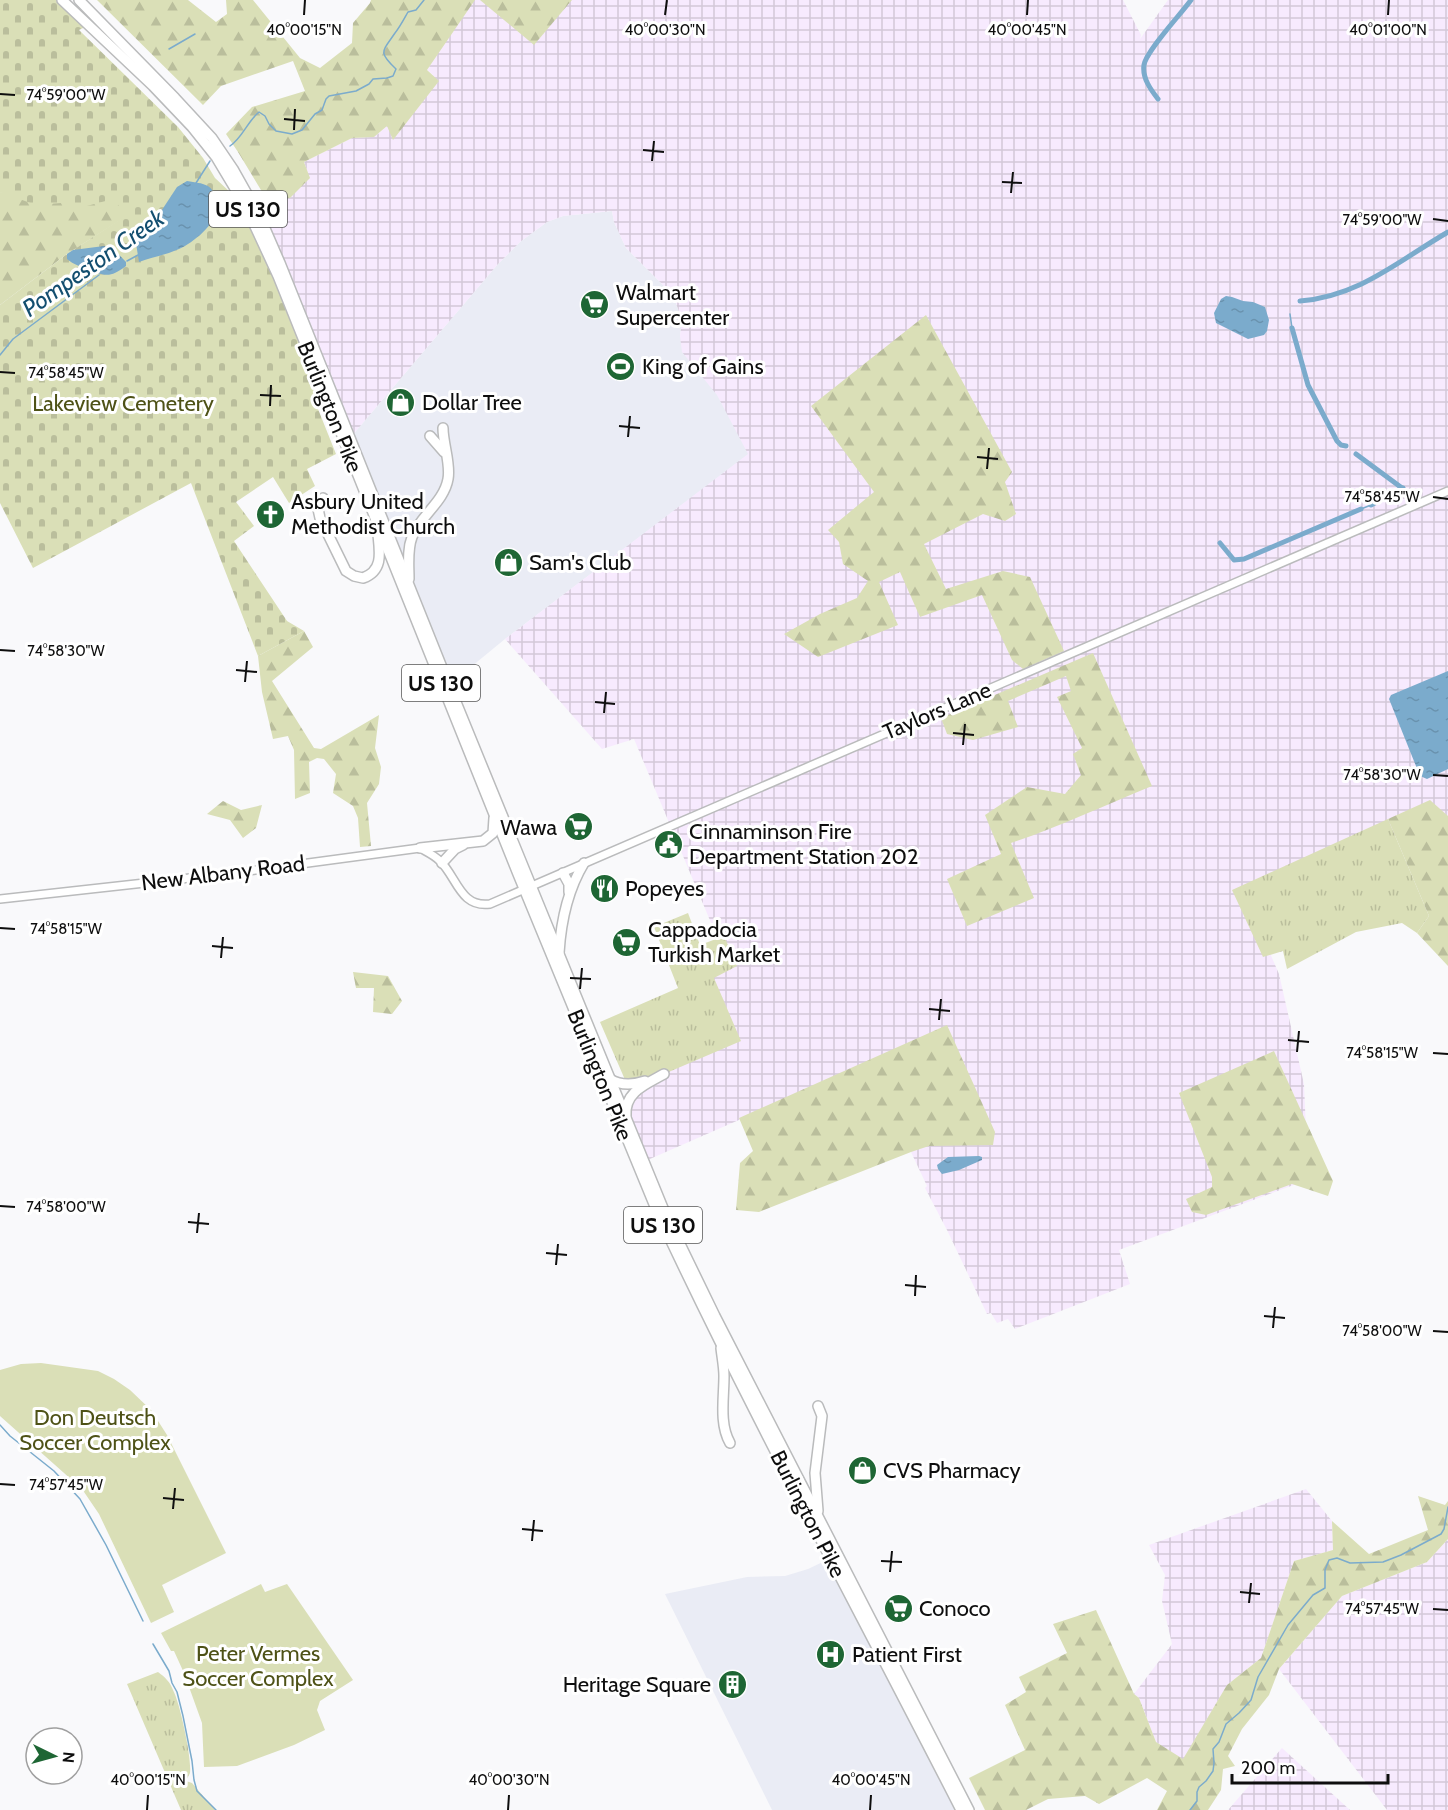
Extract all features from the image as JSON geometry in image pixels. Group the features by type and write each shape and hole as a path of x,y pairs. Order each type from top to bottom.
{"highway":[{"name":"Burlington Pike","path":"62,0 153,86 192,127 216,157 246,207 278,276 494,815 559,955 665,1213 819,1520 969,1810"},
{"name":"Burlington Pike","path":"79,0 212,138 233,168 260,217 409,585 656,1209 721,1342 961,1810"},
{"path":"409,585 409,555 412,537 447,486 449,476 443,428"},
{"path":"430,436 447,457"},
{"path":"323,498 318,509 320,518 346,571 354,576 363,578 370,576 375,572 379,563 377,524"},
{"path":"420,848 483,841 493,833 494,815"},
{"path":"442,863 455,849 465,844"},
{"path":"559,955 561,928 574,879 584,863"},
{"path":"562,873 569,884 570,894"},
{"path":"610,1079 633,1084 664,1074 636,1090 631,1096 626,1108 627,1122"},
{"path":"721,1342 724,1368 723,1420 730,1443"},
{"path":"818,1406 822,1416 815,1473 819,1520"}],"street":[{"name":"Taylors Lane","path":"442,863 464,896 473,903 490,904 1448,491"},
{"path":"420,848 442,863"},
{"name":"New Albany Road","path":"0,899 226,874 420,848"}],"shaded area":[{"path":"473,0 1123,0 1141,35 1140,39 1168,0 1448,0 1448,818 1242,889 1279,974 1304,1084 1306,1130 1326,1173 1119,1250 1130,1284 1015,1329 1008,1319 997,1323 991,1313 987,1314 925,1188 927,1186 869,1063 643,1162 626,1112 710,971 727,961 634,739 602,749 505,639 748,454 717,395 682,352 680,336 682,320 673,295 626,248 614,222 612,211 563,216 547,222 520,242 498,264 350,438 260,217 308,173 304,162 352,138 371,137 378,134 387,126 433,75 427,70"},
{"path":"612,211 614,222 626,248 673,295 682,320 680,336 720,397 749,454 505,639 449,685 350,438 498,264 520,242 547,222 563,216"},
{"path":"1306,1489 1332,1521 1333,1550 1294,1561 1261,1658 1227,1685 1183,1760 1156,1742 1139,1698 1134,1694 1172,1644 1162,1601 1165,1575 1149,1545"},
{"path":"1448,1539 1448,1810 1387,1810 1279,1669 1342,1596 1427,1562"},
{"path":"831,1558 961,1810 772,1810 665,1594 747,1577 785,1576 808,1569"},
{"path":"1282,1748 1350,1810 1228,1810"}],"green space":[{"name":"Lakeview Cemetery","path":"0,0 62,0 89,25 79,30 178,127 203,158 215,178 246,207 324,392 314,399 336,454 307,469 315,486 289,503 273,477 236,502 254,526 234,541 287,621 304,631 258,656 191,483 33,568 0,503 0,305 67,254 127,215 113,199 83,207 61,203 36,205 0,192"},
{"path":"97,0 188,0 216,22 227,14 226,0 253,0 300,58 320,68 352,43 353,23 371,0 475,0 427,70 439,81 393,140 387,126 374,137 352,138 304,162 310,178 290,198 267,200 226,134 252,107 305,91 293,61 221,86 203,105"},
{"path":"480,0 572,0 534,45"},
{"path":"0,192 119,198 133,212 67,254 0,305"},
{"path":"926,315 1012,472 1005,482 1016,514 1005,521 983,514 924,544 946,589 1003,571 1030,577 1064,651 1023,669 1012,660 982,595 920,617 900,572 879,582 898,625 818,657 784,634 820,614 857,598 868,581 843,564 839,542 828,530 874,492 811,406"},
{"path":"304,631 313,647 272,681 314,748 321,749 379,715 375,748 381,767 379,784 367,803 371,846 360,847 358,818 353,806 333,793 336,774 324,759 317,758 309,762 310,793 295,799 294,750 288,736 273,739 262,692 258,656"},
{"path":"1093,653 1152,786 1011,843 1034,898 967,926 947,879 1001,854 985,815 1027,787 1065,794 1081,775 1073,754 1082,748 1057,697 1071,691 1066,676 1008,701 1018,727 973,740 947,734 941,718"},
{"path":"1430,800 1448,816 1448,966 1417,933 1429,916 1388,819"},
{"path":"223,801 241,810 262,805 256,828 243,838 230,820 207,814"},
{"path":"1388,819 1429,916 1417,933 1402,923 1356,932 1287,969 1283,951 1263,957 1232,890"},
{"path":"688,913 700,945 724,936 737,966 714,978 741,1041 629,1089 600,1022 678,988 654,927"},
{"path":"353,972 388,976 402,1001 392,1014 373,1012 374,988 356,988"},
{"path":"947,1025 995,1132 993,1145 929,1146 759,1212 736,1210 740,1163 753,1151 739,1118"},
{"path":"1274,1051 1333,1181 1328,1196 1292,1184 1206,1215 1192,1212 1186,1199 1212,1187 1212,1177 1179,1093"},
{"name":"Don Deutsch Soccer Complex","path":"41,1363 98,1371 130,1390 151,1410 167,1435 226,1553 162,1585 174,1612 151,1623 99,1514 82,1489 0,1416 0,1370 21,1364"},
{"path":"1418,1496 1445,1505 1448,1501 1448,1539 1427,1562 1342,1596 1279,1669 1269,1695 1242,1729 1228,1756 1235,1766 1223,1769 1221,1790 1208,1810 1157,1810 1167,1791 1147,1778 1099,1804 1085,1796 1048,1799 1026,1810 985,1810 969,1778 1025,1750 1005,1705 1026,1692 1019,1677 1067,1653 1053,1624 1096,1610 1134,1694 1139,1698 1156,1742 1183,1759 1227,1685 1261,1658 1294,1561 1333,1550 1332,1521 1369,1554 1428,1530"},
{"name":"Peter Vermes Soccer Complex","path":"261,1584 265,1592 287,1584 353,1680 320,1701 317,1710 325,1730 294,1745 237,1766 204,1767 202,1723 174,1651 171,1651 161,1633"},
{"path":"158,1672 172,1687 182,1718 190,1766 190,1773 186,1781 192,1783 215,1810 181,1810 127,1684"}],"water":[{"path":"187,181 203,184 213,191 217,209 211,223 185,246 139,262 135,237 142,226 156,219 177,187"},
{"path":"104,246 116,252 126,262 126,266 116,273 104,275 67,259 67,254 73,250"},
{"path":"1226,296 1265,307 1269,320 1264,335 1248,339 1216,323 1214,313 1221,299"},
{"path":"1448,671 1448,769 1427,779 1420,776 1389,699 1391,695"},
{"path":"979,1156 982,1160 959,1170 942,1174 938,1169 937,1165 948,1157"}],"waterway":[{"name":"Pompeston Creek","path":"230,146 259,112 265,116 276,131 292,134 302,130 315,114 322,110 329,96 356,91 373,79 393,76 396,69 386,59 385,48 408,12 416,10 424,0"},
{"path":"1158,99 1146,79 1144,65 1157,42 1191,0"},
{"path":"169,49 195,34"},
{"name":"Pompeston Creek","path":"196,183 210,161"},
{"path":"1300,301 1322,298 1360,285 1448,232"},
{"name":"Pompeston Creek","path":"127,261 138,255"},
{"name":"Pompeston Creek","path":"0,355 13,339 99,275"},
{"path":"1290,314 1292,328"},
{"path":"1292,328 1308,385 1337,441 1346,446"},
{"path":"1356,454 1402,488"},
{"path":"1371,505 1403,488"},
{"path":"1361,509 1371,505"},
{"path":"1220,543 1234,560 1244,559 1361,509"},
{"path":"0,1425 10,1436 54,1471 80,1499 106,1545 143,1621"},
{"path":"1190,1810 1197,1801 1199,1787 1213,1771 1213,1749 1219,1742 1226,1724 1251,1700 1258,1677 1288,1625 1313,1595 1325,1588 1325,1570 1329,1560 1337,1558 1350,1563 1383,1562 1401,1555 1441,1534 1448,1507"},
{"path":"153,1644 169,1671 177,1692 197,1791 216,1810"}],"place":[{"name":"Walmart Supercenter","path":"595,305"},
{"name":"King of Gains","path":"621,366"},
{"name":"Dollar Tree","path":"401,402"},
{"name":"Asbury United Methodist Church","path":"270,514"},
{"name":"Sam's Club","path":"508,562"},
{"name":"Wawa","path":"578,827"},
{"name":"Cinnaminson Fire Department Station 202","path":"668,844"},
{"name":"Popeyes","path":"604,888"},
{"name":"Cappadocia Turkish Market","path":"627,942"},
{"name":"CVS Pharmacy","path":"862,1470"},
{"name":"Conoco","path":"898,1608"},
{"name":"Patient First","path":"831,1654"},
{"name":"Heritage Square","path":"732,1684"}]}
